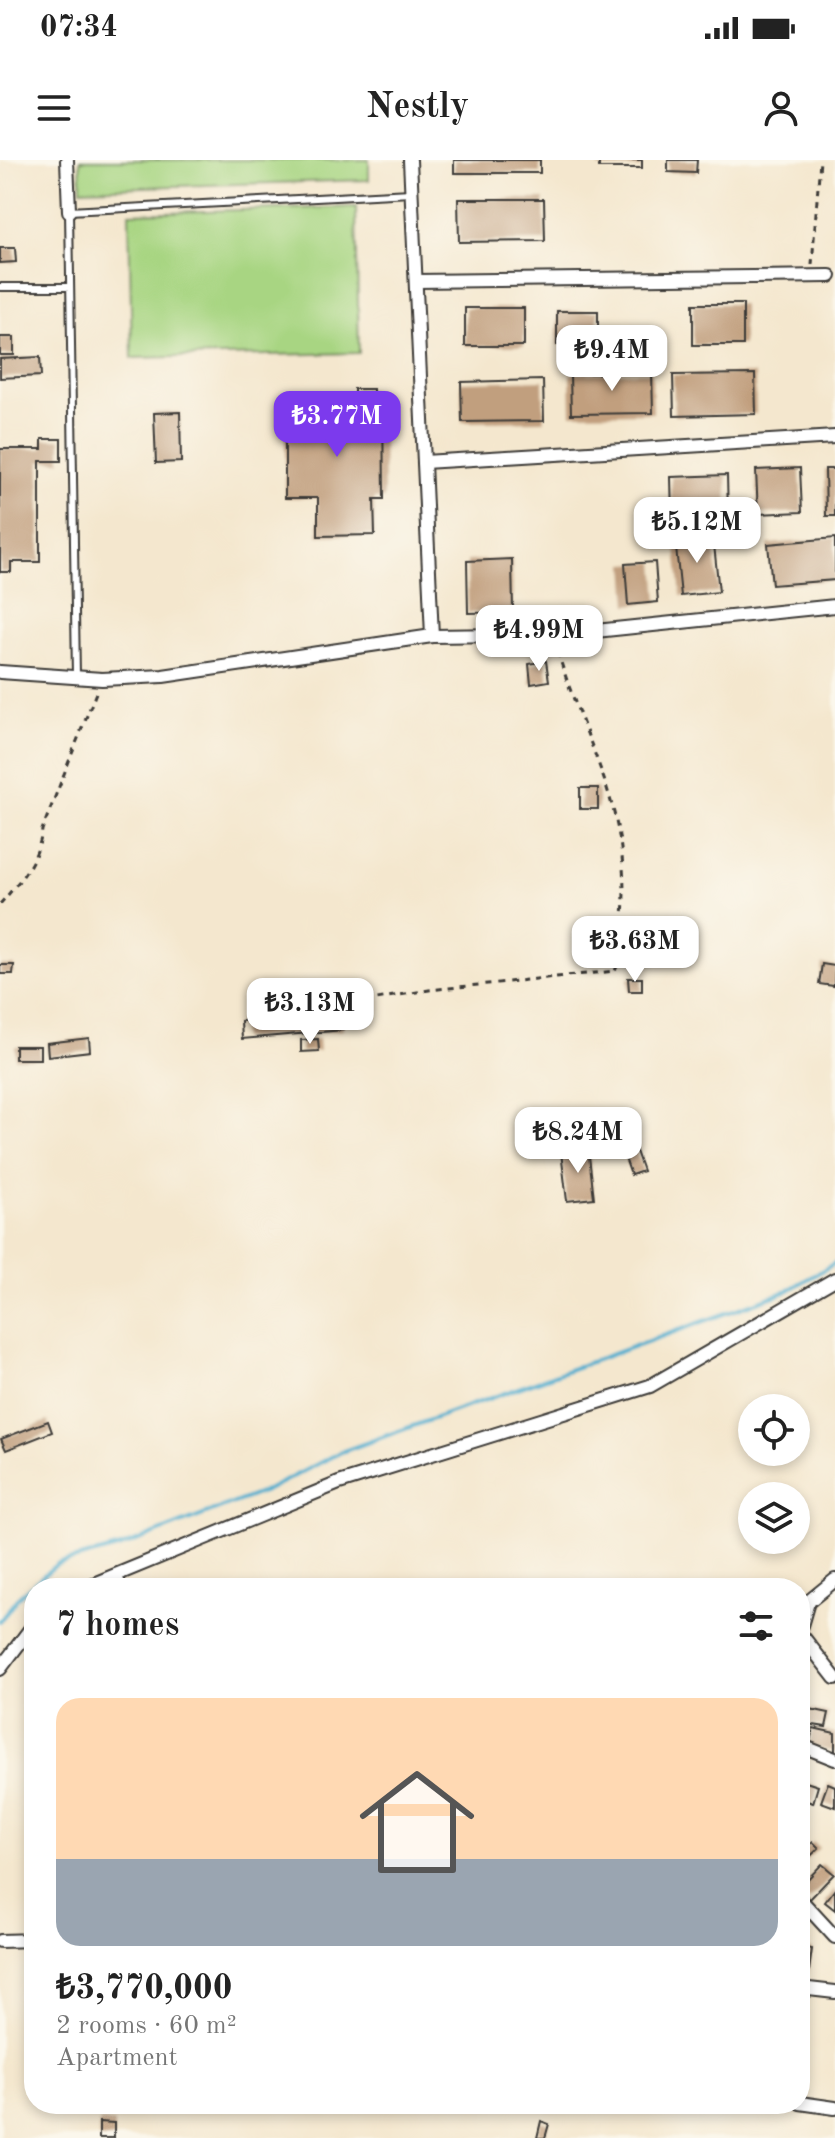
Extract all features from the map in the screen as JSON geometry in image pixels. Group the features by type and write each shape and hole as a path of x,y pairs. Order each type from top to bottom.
{"street":[{"path":"67,160 69,211"},
{"path":"410,160 432,636"},
{"path":"416,281 830,276"},
{"path":"424,462 835,437"},
{"path":"0,672 102,679 163,676 432,636 553,634 835,606"},
{"path":"131,1578 339,1483 650,1386 835,1279"},
{"path":"810,1601 832,1585"},
{"path":"0,1669 24,1637"},
{"path":"810,1644 835,1678"},
{"path":"810,1749 835,1759"},
{"path":"810,1910 835,1937"},
{"path":"0,1941 24,1940"},
{"path":"810,1989 835,1992"},
{"path":"810,2104 835,2108"}],"lane":[{"path":"76,676 69,211 411,193"},
{"path":"0,287 70,287"}],"path":[{"path":"810,276 820,160"},
{"path":"342,1005 429,990 615,971 622,942 624,899 619,823 553,634"},
{"path":"0,904 32,864 41,844 42,830 102,679"}],"green space":[{"path":"80,160 369,160 369,180 81,189"},
{"path":"356,207 359,353 132,358 129,213"}],"building":[{"path":"454,160 540,160 540,173 454,173"},
{"path":"599,160 642,160 642,168 599,168"},
{"path":"668,160 697,160 696,173 668,172"},
{"path":"458,199 544,199 545,241 459,242"},
{"path":"0,248 15,248 16,262 0,263"},
{"path":"693,304 743,304 743,345 693,345"},
{"path":"465,308 524,308 524,346 465,346"},
{"path":"557,311 598,311 598,344 557,345"},
{"path":"0,337 14,337 14,355 0,355"},
{"path":"40,357 41,376 0,378 0,359"},
{"path":"652,372 653,413 571,414 570,374"},
{"path":"755,374 756,414 674,416 673,375"},
{"path":"543,380 544,421 462,422 461,382"},
{"path":"354,389 373,389 373,396 383,402 384,499 374,499 375,535 318,536 318,498 285,498 285,396 354,395"},
{"path":"180,412 181,462 156,463 154,413"},
{"path":"42,439 61,439 61,461 40,461 40,562 11,562 11,572 0,572 0,449 42,449"},
{"path":"800,468 802,512 758,514 756,470"},
{"path":"825,469 835,469 835,516 826,516"},
{"path":"727,475 728,514 672,516 671,477"},
{"path":"713,535 719,592 681,596 675,538"},
{"path":"835,538 835,580 772,585 768,544"},
{"path":"512,559 513,612 468,613 467,561"},
{"path":"655,562 658,602 628,605 625,564"},
{"path":"546,661 549,681 531,684 529,664"},
{"path":"580,788 598,788 598,809 580,809"},
{"path":"822,964 835,966 834,986 819,984"},
{"path":"0,965 14,965 13,974 0,974"},
{"path":"628,978 642,978 642,991 629,991"},
{"path":"342,1013 343,1030 242,1039 241,1021"},
{"path":"89,1038 90,1051 48,1056 47,1043"},
{"path":"318,1039 319,1051 301,1052 301,1040"},
{"path":"15,1046 40,1046 40,1059 15,1059"},
{"path":"631,1137 643,1171 631,1175 619,1141"},
{"path":"588,1148 594,1198 567,1201 561,1152"},
{"path":"48,1421 52,1432 6,1450 1,1439"},
{"path":"810,1709 829,1713 826,1727 810,1724"},
{"path":"813,1728 835,1733 835,1752 810,1746"},
{"path":"810,1783 818,1786 813,1803 810,1802"},
{"path":"828,1783 835,1786 835,1807 821,1802"},
{"path":"813,1842 819,1848 810,1857"},
{"path":"822,1864 834,1874 810,1899 810,1877"},
{"path":"835,1889 835,1910 825,1902"},
{"path":"541,2121 549,2124 545,2138 537,2138"},
{"path":"99,2122 114,2123 114,2138 99,2138"}],"waterway":[{"path":"40,1578 57,1564 121,1547 265,1491 341,1452 785,1292 835,1263"},
{"path":"0,1621 24,1592"}]}
